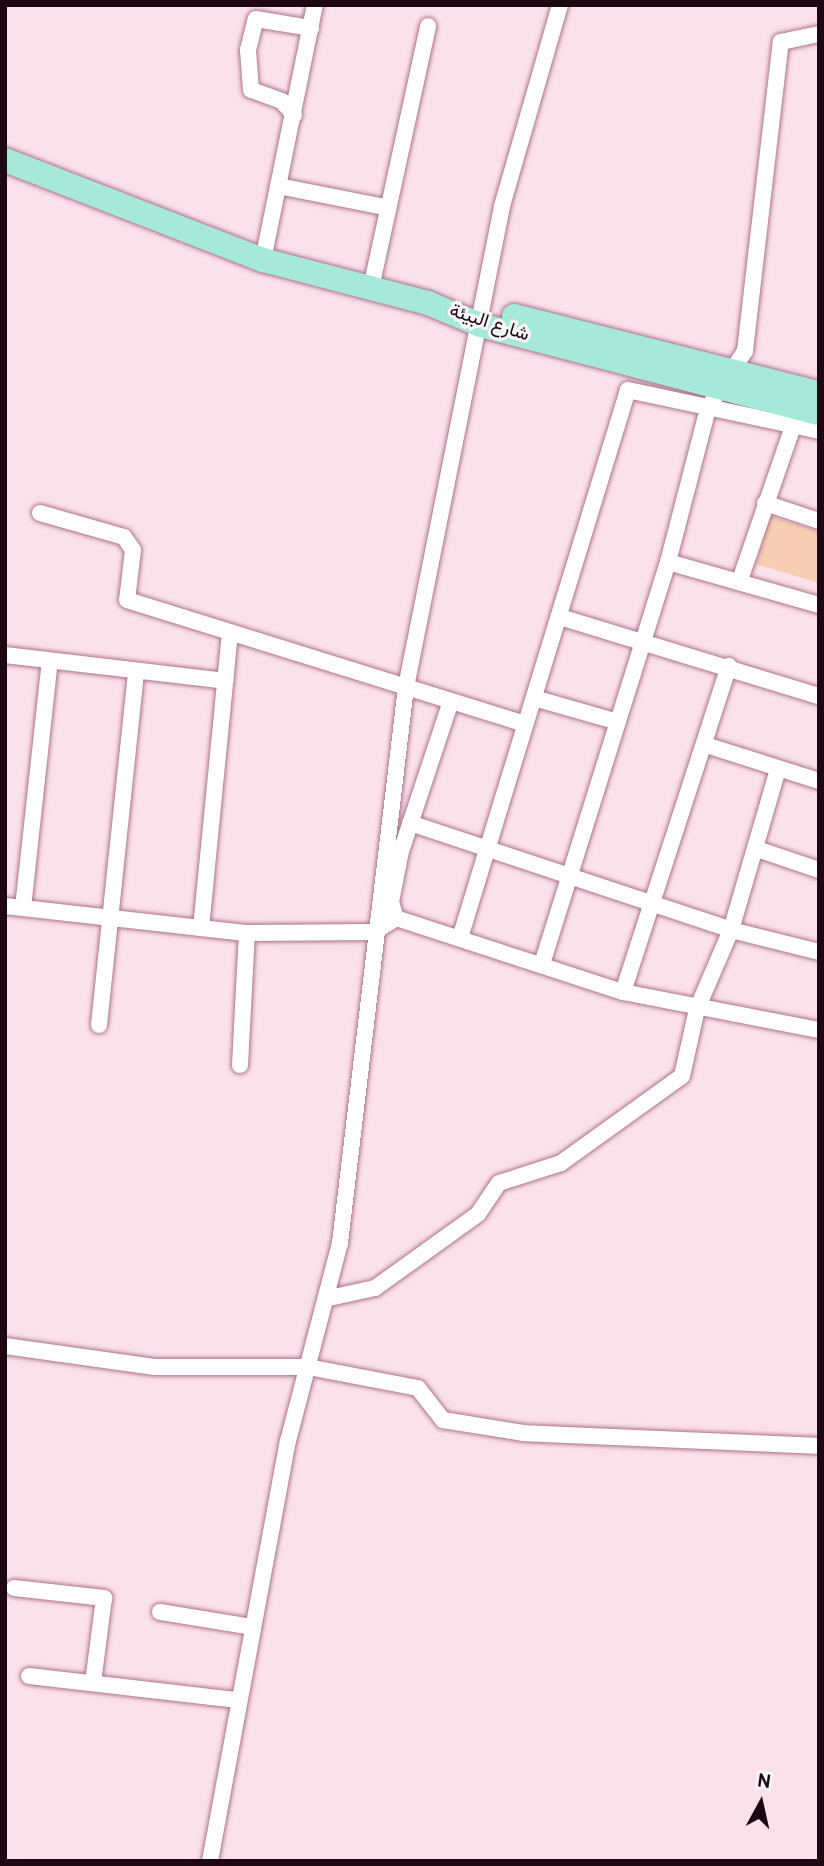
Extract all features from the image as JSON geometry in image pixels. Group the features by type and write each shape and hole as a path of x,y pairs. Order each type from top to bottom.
{"main road":[{"name":"شارع البيئة","path":"5,160 263,260 481,316 720,389 819,413"},
{"name":"شارع البيئة","path":"720,389 819,393"}],"street":[{"path":"263,260 315,5"},
{"path":"210,1861 238,1700 307,1367 329,1298 359,1107 374,932 406,687 502,206 560,5"},
{"path":"293,115 282,101 251,90 247,50 257,19 311,28"},
{"path":"371,288 385,207 428,26"},
{"path":"542,964 571,879 720,389 746,351 781,42 819,34"},
{"path":"278,186 385,207"},
{"path":"460,937 628,390 720,389 794,424 819,431"},
{"path":"740,580 794,424"},
{"path":"765,503 819,521"},
{"path":"40,513 124,537 133,550 127,600 525,724"},
{"path":"668,562 819,604"},
{"path":"560,617 729,666 819,696"},
{"path":"201,928 230,632"},
{"path":"5,655 225,681"},
{"path":"23,908 50,661"},
{"path":"623,992 654,905 729,666"},
{"path":"99,1025 136,671"},
{"path":"534,698 618,722"},
{"path":"396,918 392,889 410,822 451,701"},
{"path":"706,745 819,781"},
{"path":"329,1298 375,1288 478,1214 499,1183 561,1163 682,1076 697,1009 731,930 757,849 778,769"},
{"path":"410,822 571,879 731,930 819,952"},
{"path":"757,849 819,870"},
{"path":"5,906 247,933 374,932 396,918 623,992 697,1009 819,1030"},
{"path":"240,1065 247,933"},
{"path":"5,1346 100,1363 307,1367 418,1388 443,1420 508,1431 819,1446"},
{"path":"14,1588 104,1598 93,1683"},
{"path":"160,1612 253,1627"},
{"path":"29,1676 238,1700"}],"shaded area":[{"path":"770,516 819,531 819,583 756,564"}]}
